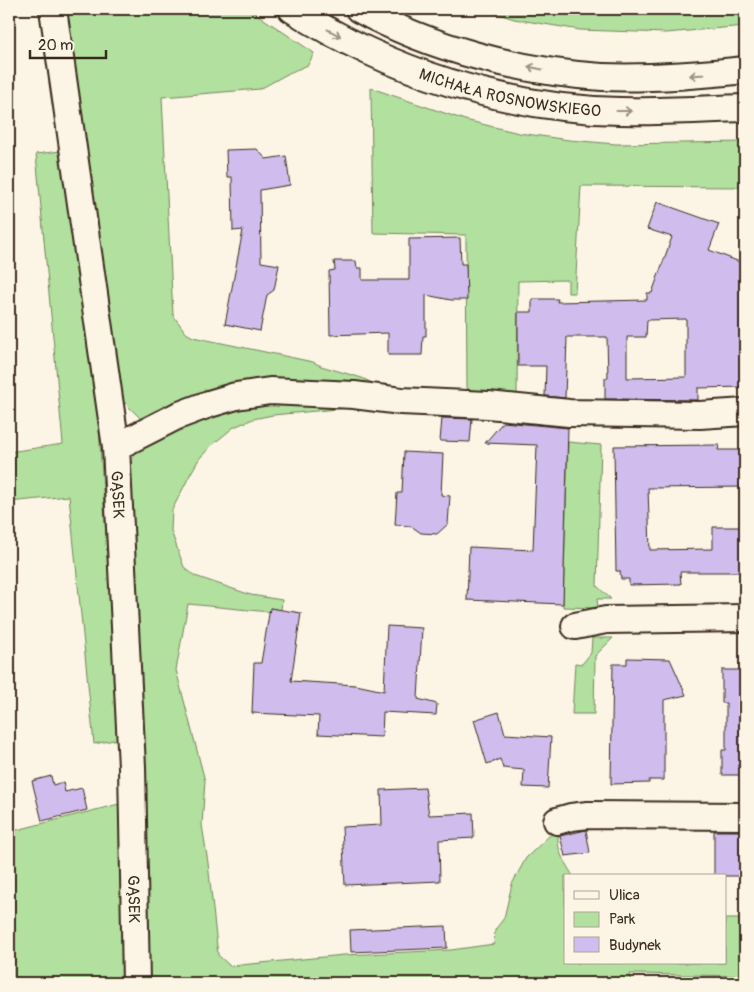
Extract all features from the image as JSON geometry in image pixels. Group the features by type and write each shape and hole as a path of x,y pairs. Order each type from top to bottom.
{"street":[{"name":"GĄSEK","path":"53,9 116,447 132,767 136,983"},
{"name":"MICHAŁA ROSNOWSKIEGO","path":"292,9 370,52 417,71 470,88 518,100 570,108 620,111 745,108"},
{"name":"MICHAŁA ROSNOWSKIEGO","path":"359,9 394,26 437,42 485,57 542,70 601,76 654,77 745,70"},
{"path":"116,447 177,416 209,404 236,396 270,391 354,395 401,401 488,405 569,413 700,415 745,412"},
{"path":"575,626 606,620 745,618"},
{"path":"557,821 588,815 745,816"}],"green space":[{"path":"64,9 249,9 314,53 308,65 260,89 162,97 173,315 186,333 193,337 313,362 362,378 389,391 297,386 147,425 119,397"},
{"path":"482,9 518,9 519,11 534,9 745,9 745,26 666,33 580,30 514,19"},
{"path":"371,88 465,120 519,133 616,144 745,142 745,187 581,186 575,293 568,293 568,280 518,281 517,394 472,391 467,388 466,235 373,233"},
{"path":"61,151 99,428 119,739 94,744 69,496 9,502 9,452 63,444 36,154"},
{"path":"243,399 348,408 273,415 253,419 234,427 212,445 199,459 172,510 171,531 184,567 195,576 251,595 282,600 281,610 270,608 269,612 188,604 176,670 205,781 202,825 218,955 230,966 344,955 451,950 494,944 495,930 504,918 512,884 526,858 550,835 559,831 559,849 572,874 564,874 564,964 726,964 726,919 745,919 745,976 630,974 631,983 142,983 128,473 134,455 144,438"},
{"path":"568,442 601,445 597,586 611,599 597,599 598,608 563,607"},
{"path":"592,638 613,638 595,656 594,714 572,714 575,663 582,664 591,653"},
{"path":"123,803 129,983 9,983 9,832"}],"building":[{"path":"257,149 266,159 286,156 290,185 260,190 261,262 279,265 274,290 267,295 260,331 225,324 243,230 233,231 232,177 227,177 226,150"},
{"path":"657,202 719,224 709,250 745,264 745,387 698,388 698,400 605,399 605,378 608,378 607,337 567,337 565,398 545,396 546,366 518,366 518,312 532,312 532,299 558,299 557,302 647,300 647,293 652,293 672,237 647,229","holes":["686,319 686,377 627,378 627,337 646,337 647,320"]},
{"path":"460,238 461,264 466,264 467,300 451,300 426,295 426,336 423,336 422,355 388,355 388,333 330,335 329,271 335,270 334,261 356,261 357,268 362,268 362,280 409,280 409,239"},
{"path":"442,418 472,419 470,442 440,441"},
{"path":"503,422 568,428 563,604 467,600 469,547 533,550 537,445 485,443"},
{"path":"719,445 718,450 745,450 745,487 648,488 650,550 713,549 713,527 745,527 745,572 680,572 681,584 629,585 629,579 621,579 620,571 616,571 614,446"},
{"path":"404,452 443,454 441,495 450,496 448,524 437,534 421,533 411,526 395,525 397,493 402,493"},
{"path":"270,608 301,613 291,681 356,685 384,691 387,626 422,628 418,699 437,704 436,715 383,712 382,737 318,734 319,716 252,713 254,663 261,663"},
{"path":"627,658 670,659 686,695 664,700 664,780 649,780 649,783 611,784 613,664 627,664"},
{"path":"722,670 745,670 745,775 722,775 722,750 726,750 726,703 722,703"},
{"path":"499,712 505,734 551,737 548,788 523,787 524,770 503,768 500,759 487,764 474,720"},
{"path":"51,776 53,785 63,782 65,792 82,788 87,810 42,821 32,781"},
{"path":"425,788 429,815 473,813 474,838 439,840 440,881 345,885 342,827 382,825 381,790"},
{"path":"586,830 590,853 565,856 560,836"},
{"path":"714,831 741,831 741,876 714,874"},
{"path":"446,926 447,948 351,952 350,930"}]}
